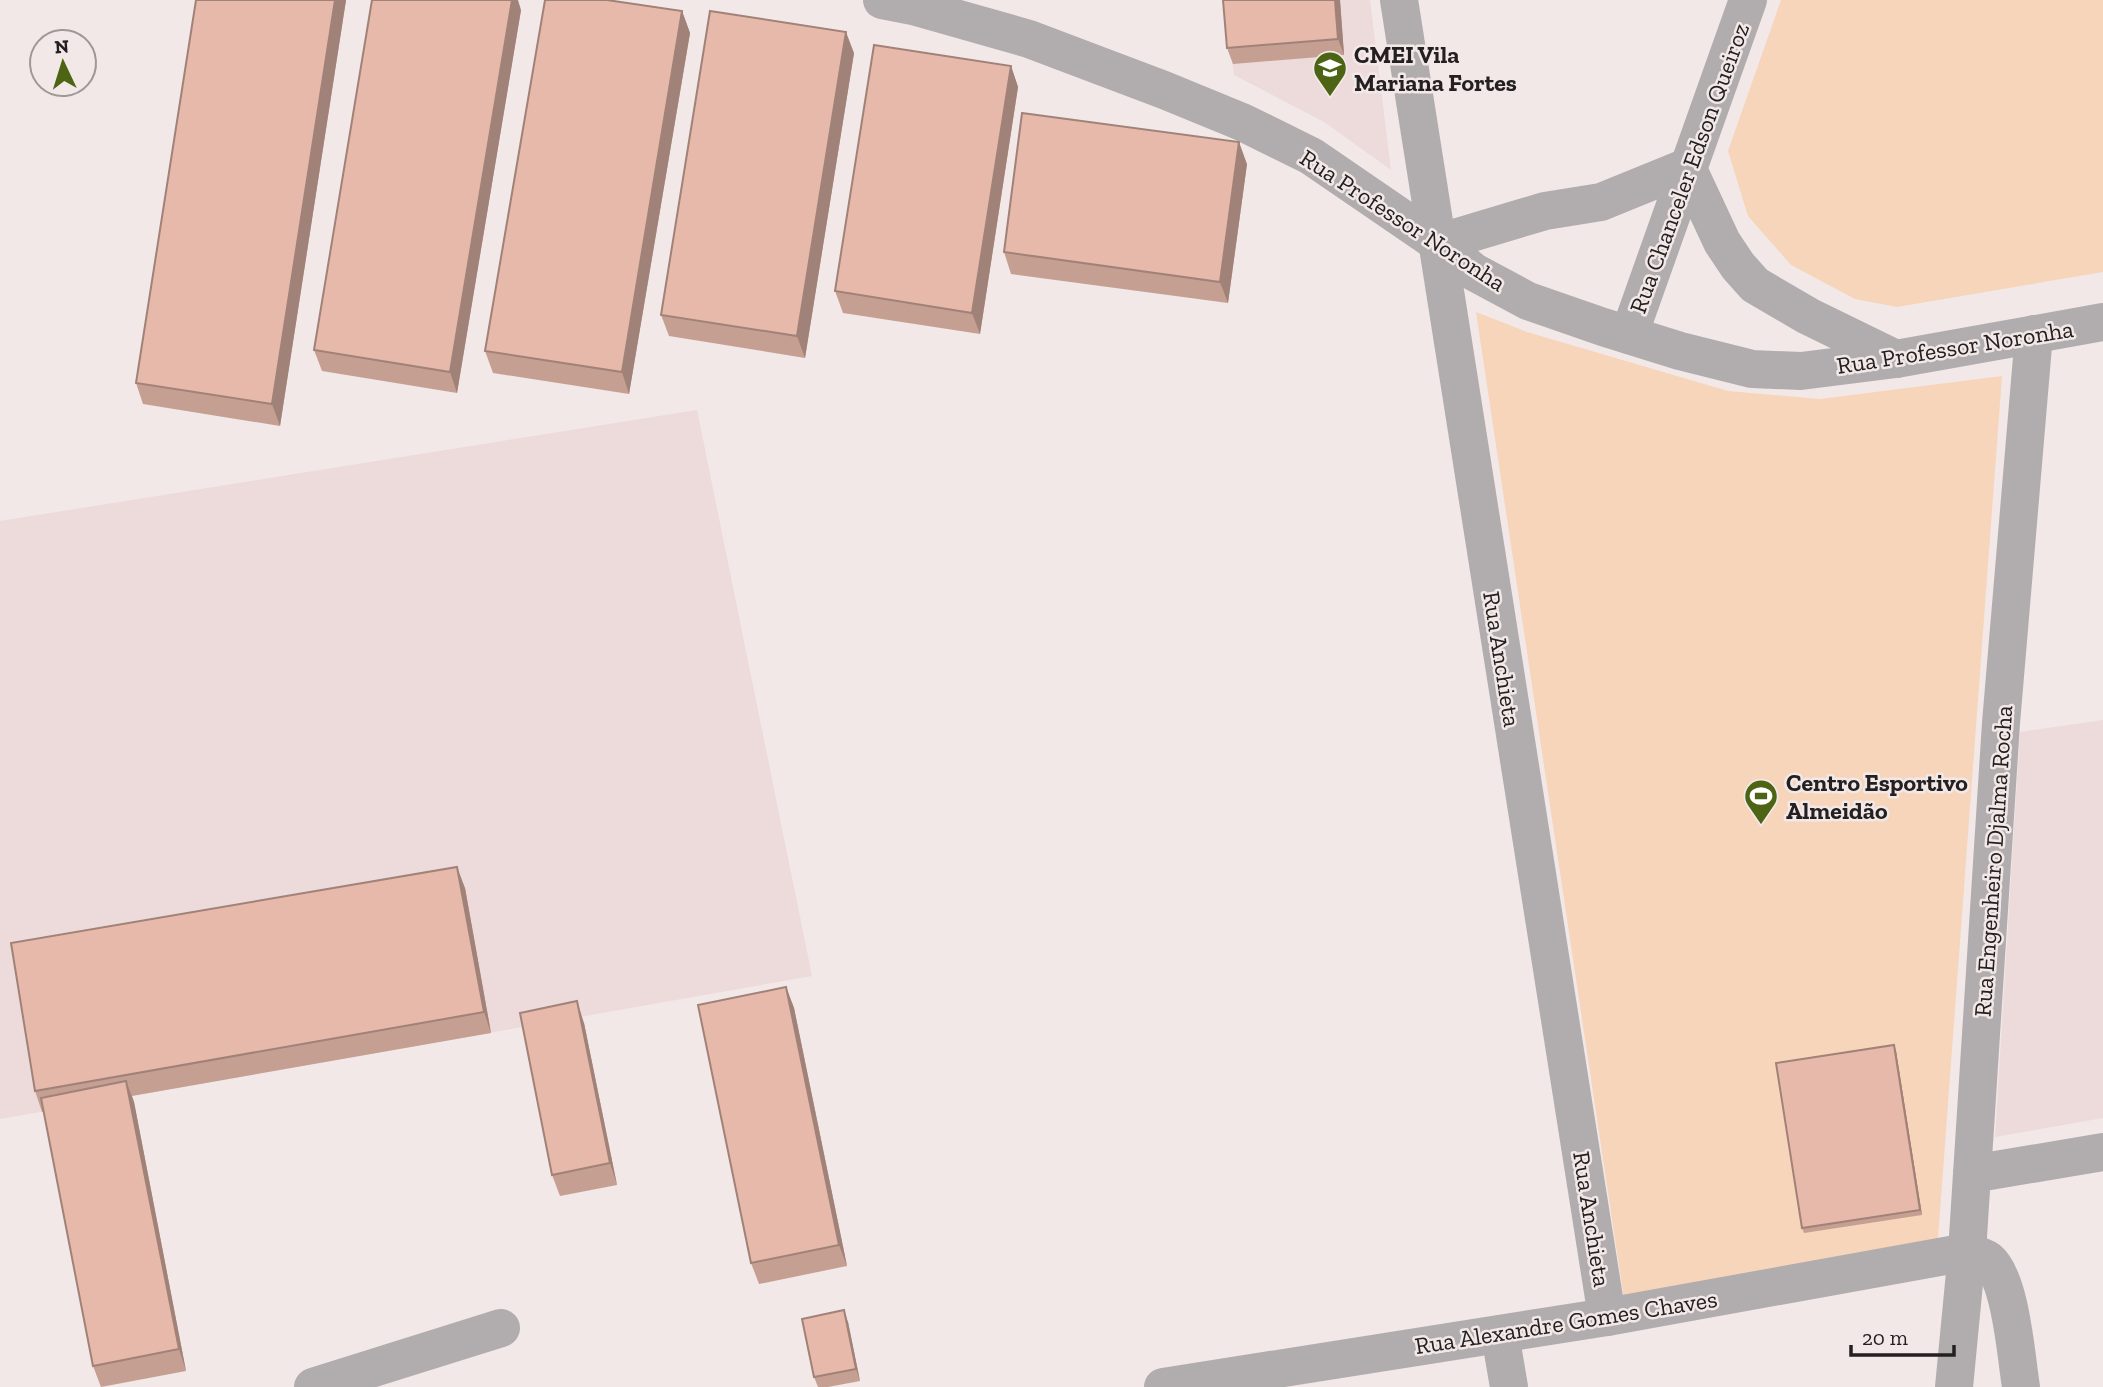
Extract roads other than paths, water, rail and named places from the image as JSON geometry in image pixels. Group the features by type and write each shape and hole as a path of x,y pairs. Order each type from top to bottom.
{"street":[{"name":"Rua Professor Noronha","path":"882,0 913,6 1029,39 1242,122 1311,156 1438,243 1474,272 1528,301 1629,335 1752,369 1801,371 1896,359 2103,323"},
{"name":"Rua Anchieta","path":"1399,0 1607,1317"},
{"name":"Rua Chanceler Edson Queiroz","path":"1629,335 1748,0"},
{"path":"1438,243 1545,211 1601,202 1687,167 1722,242 1755,285 1808,316 1896,359"},
{"name":"Rua Engenheiro Djalma Rocha","path":"1954,1387 1967,1252 2001,723 2035,334"},
{"path":"1972,1174 2103,1152"},
{"path":"1967,1252 1986,1259 2000,1276 2007,1299 2021,1387"},
{"name":"Rua Alexandre Gomes Chaves","path":"1163,1387 1243,1381 1967,1252"},
{"path":"313,1387 501,1328"},
{"path":"1500,1334 1509,1387"}],"place":[{"name":"CMEI Vila Mariana Fortes","path":"1330,98"},
{"name":"Centro Esportivo Almeidão","path":"1761,826"}]}
